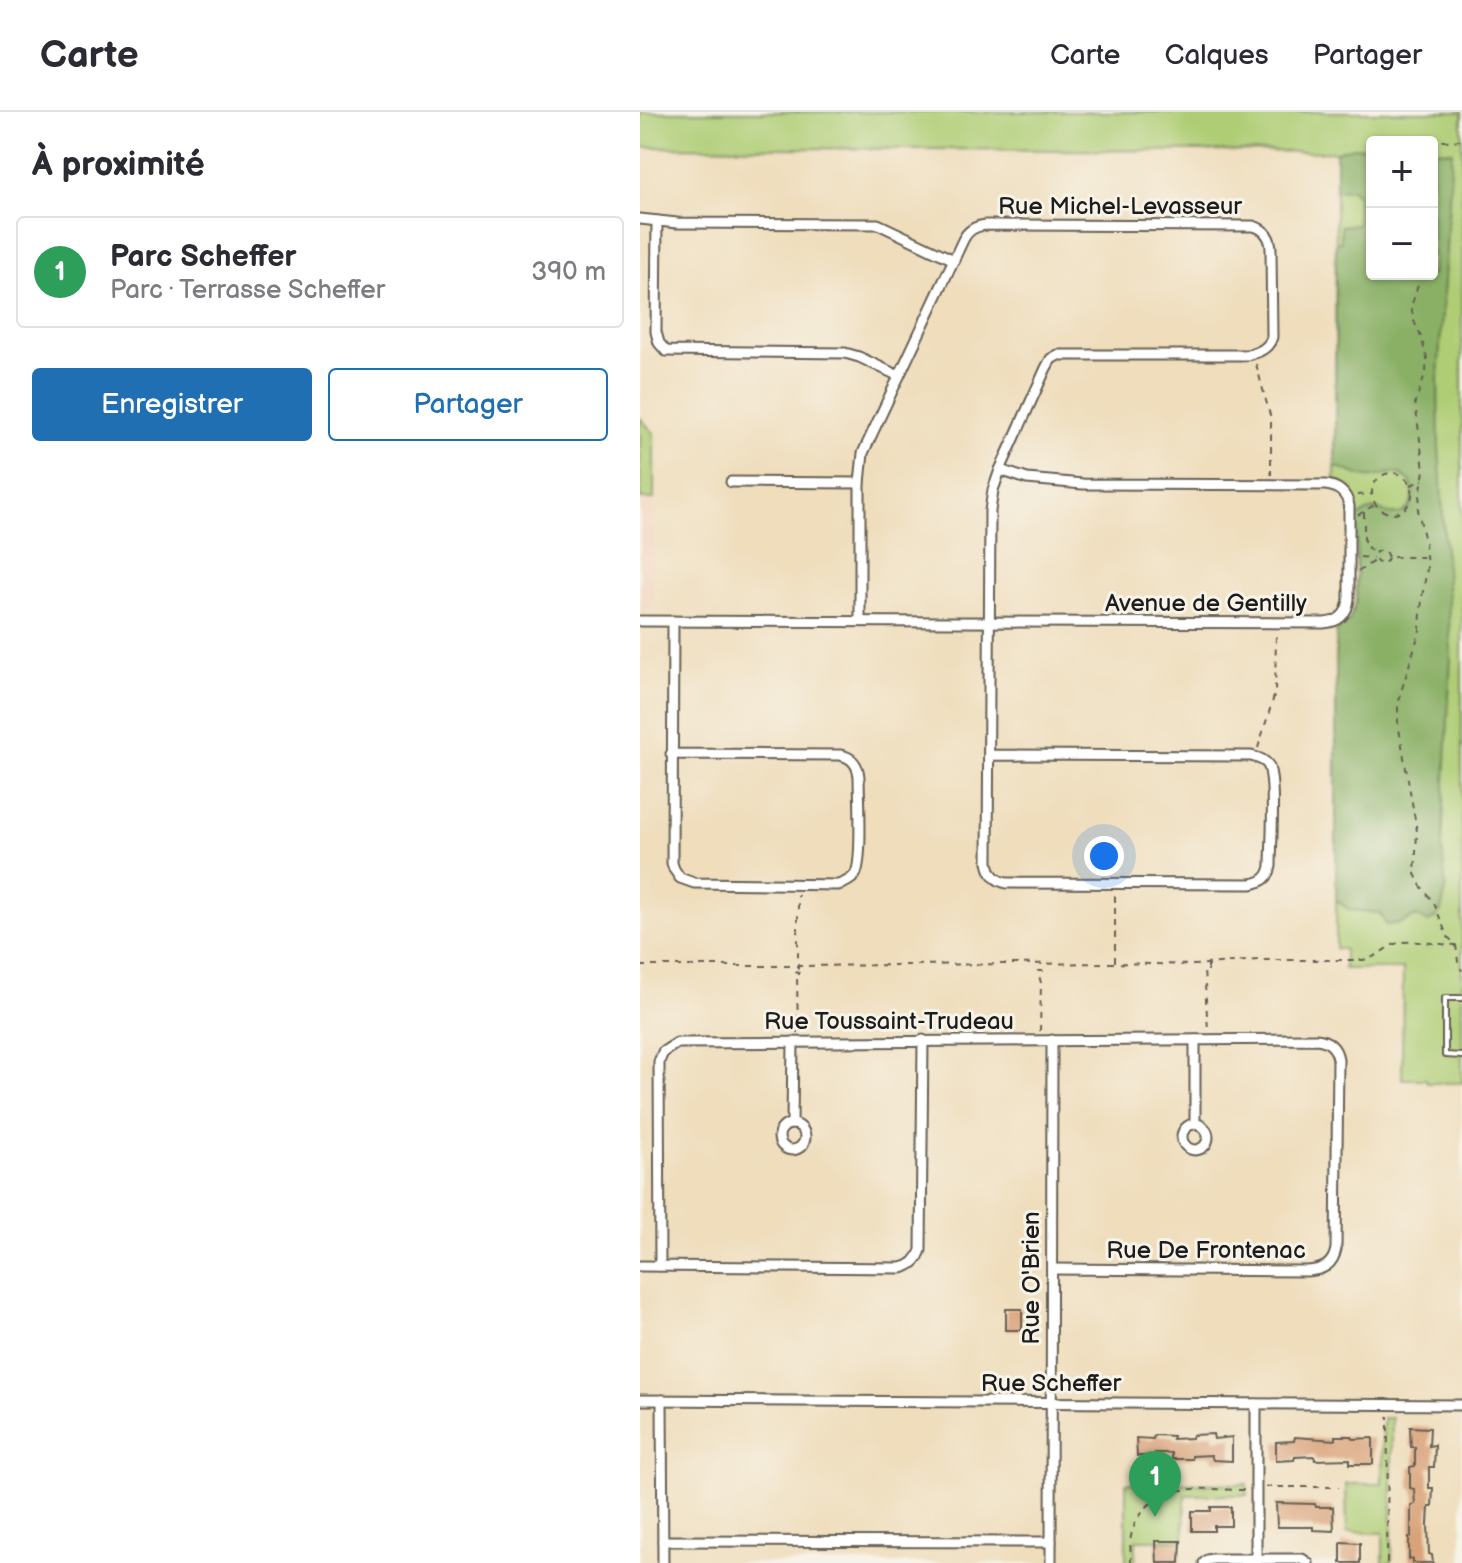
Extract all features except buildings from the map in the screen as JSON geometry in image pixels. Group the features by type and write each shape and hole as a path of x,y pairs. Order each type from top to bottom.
{"street":[{"path":"640,219 677,223 878,224 954,260"},
{"path":"657,221 656,332 659,343 666,351 845,353 899,376"},
{"name":"Rue Michel-Levasseur","path":"860,621 862,460 969,231 986,225 1253,226 1265,233 1271,246 1272,337 1266,348 1247,355 1058,355 1051,359 1046,368 1000,470 990,511 988,862 994,877 1002,882 1251,884 1269,874 1272,780 1267,765 1260,758 989,755"},
{"name":"Avenue de Gentilly","path":"640,621 1324,623 1333,622 1346,611 1349,599 1349,506 1347,497 1335,487 1071,484 1027,479 1000,470"},
{"path":"731,482 860,483"},
{"path":"671,754 840,755 850,758 856,765 859,777 859,860 855,874 838,885 694,883 683,881 676,874 672,863 671,754 673,621"},
{"path":"792,1124 795,1038"},
{"name":"Rue Toussaint-Trudeau","path":"660,1266 660,1057 667,1048 683,1042 795,1038 1316,1039 1332,1046"},
{"path":"640,1266 901,1268 916,1260 921,1250 923,1040"},
{"name":"Rue O'Brien","path":"1051,1563 1052,1040"},
{"path":"1195,1040 1195,1124"},
{"name":"Rue De Frontenac","path":"1052,1269 1307,1271 1327,1266 1336,1249 1338,1059 1332,1046"},
{"name":"Rue Scheffer","path":"640,1400 1462,1405"},
{"path":"662,1400 663,1563"},
{"path":"1256,1404 1256,1559"},
{"path":"663,1541 1051,1542"},
{"path":"1204,1563 1210,1559 1302,1559 1308,1563"}],"lane":[{"path":"1462,998 1445,998 1445,1055 1462,1056"}],"path":[{"path":"1438,144 1462,140"},
{"path":"1419,280 1411,307 1427,358 1426,372 1415,402 1424,479 1417,512 1424,532 1427,569 1420,630 1401,692 1398,723 1417,831 1415,874 1434,903 1447,936 1456,945 1462,971"},
{"path":"1255,363 1272,423 1271,477"},
{"path":"1387,474 1400,475 1410,485 1410,502 1400,512 1387,512 1376,504 1373,494 1377,481 1387,474"},
{"path":"1410,485 1424,479"},
{"path":"1354,495 1373,494"},
{"path":"1357,515 1376,504"},
{"path":"1364,512 1364,544 1379,564 1387,561 1388,557"},
{"path":"1357,572 1378,551 1383,550 1388,557"},
{"path":"1357,557 1375,557"},
{"path":"1388,557 1426,557"},
{"path":"1258,749 1275,693 1276,632"},
{"path":"1115,891 1115,963"},
{"path":"795,1038 799,976 795,972 798,970 798,892"},
{"path":"640,966 1208,964 1258,960 1363,960 1395,944 1406,942 1456,945"},
{"path":"1040,1032 1041,983 1038,971 1043,971 1042,963"},
{"path":"1208,964 1208,970 1204,970 1208,1031"},
{"path":"1387,1563 1388,1416"},
{"path":"1131,1563 1132,1529 1156,1499 1175,1491 1339,1487"}],"shaded area":[{"path":"640,418 654,433 653,610 640,610"}],"green space":[{"path":"640,112 1462,112 1462,1083 1402,1079 1403,969 1344,969 1344,949 1336,949 1336,630 1349,621 1356,602 1357,506 1351,489 1335,479 1336,152 640,147"},
{"path":"1352,147 1366,148 1366,280 1438,280 1438,150 1452,151 1438,379 1451,654 1442,849 1446,889 1441,911 1428,922 1416,916 1386,925 1380,913 1350,910 1336,900 1336,630 1349,621 1356,602 1357,517 1373,509 1401,513 1411,504 1413,490 1410,481 1398,474 1367,477 1335,466 1336,243 1341,242 1341,226 1358,224 1358,196 1352,189 1336,190 1336,152"},
{"path":"640,418 654,433 654,499 640,499"},
{"path":"1383,1418 1392,1418 1392,1563 1383,1563 1383,1533 1347,1532 1346,1484 1382,1484"},
{"path":"1126,1483 1247,1484 1247,1495 1185,1495 1184,1540 1136,1540 1135,1563 1126,1563"}],"place":[{"name":"Parc Scheffer","path":"1155,1517"}]}
